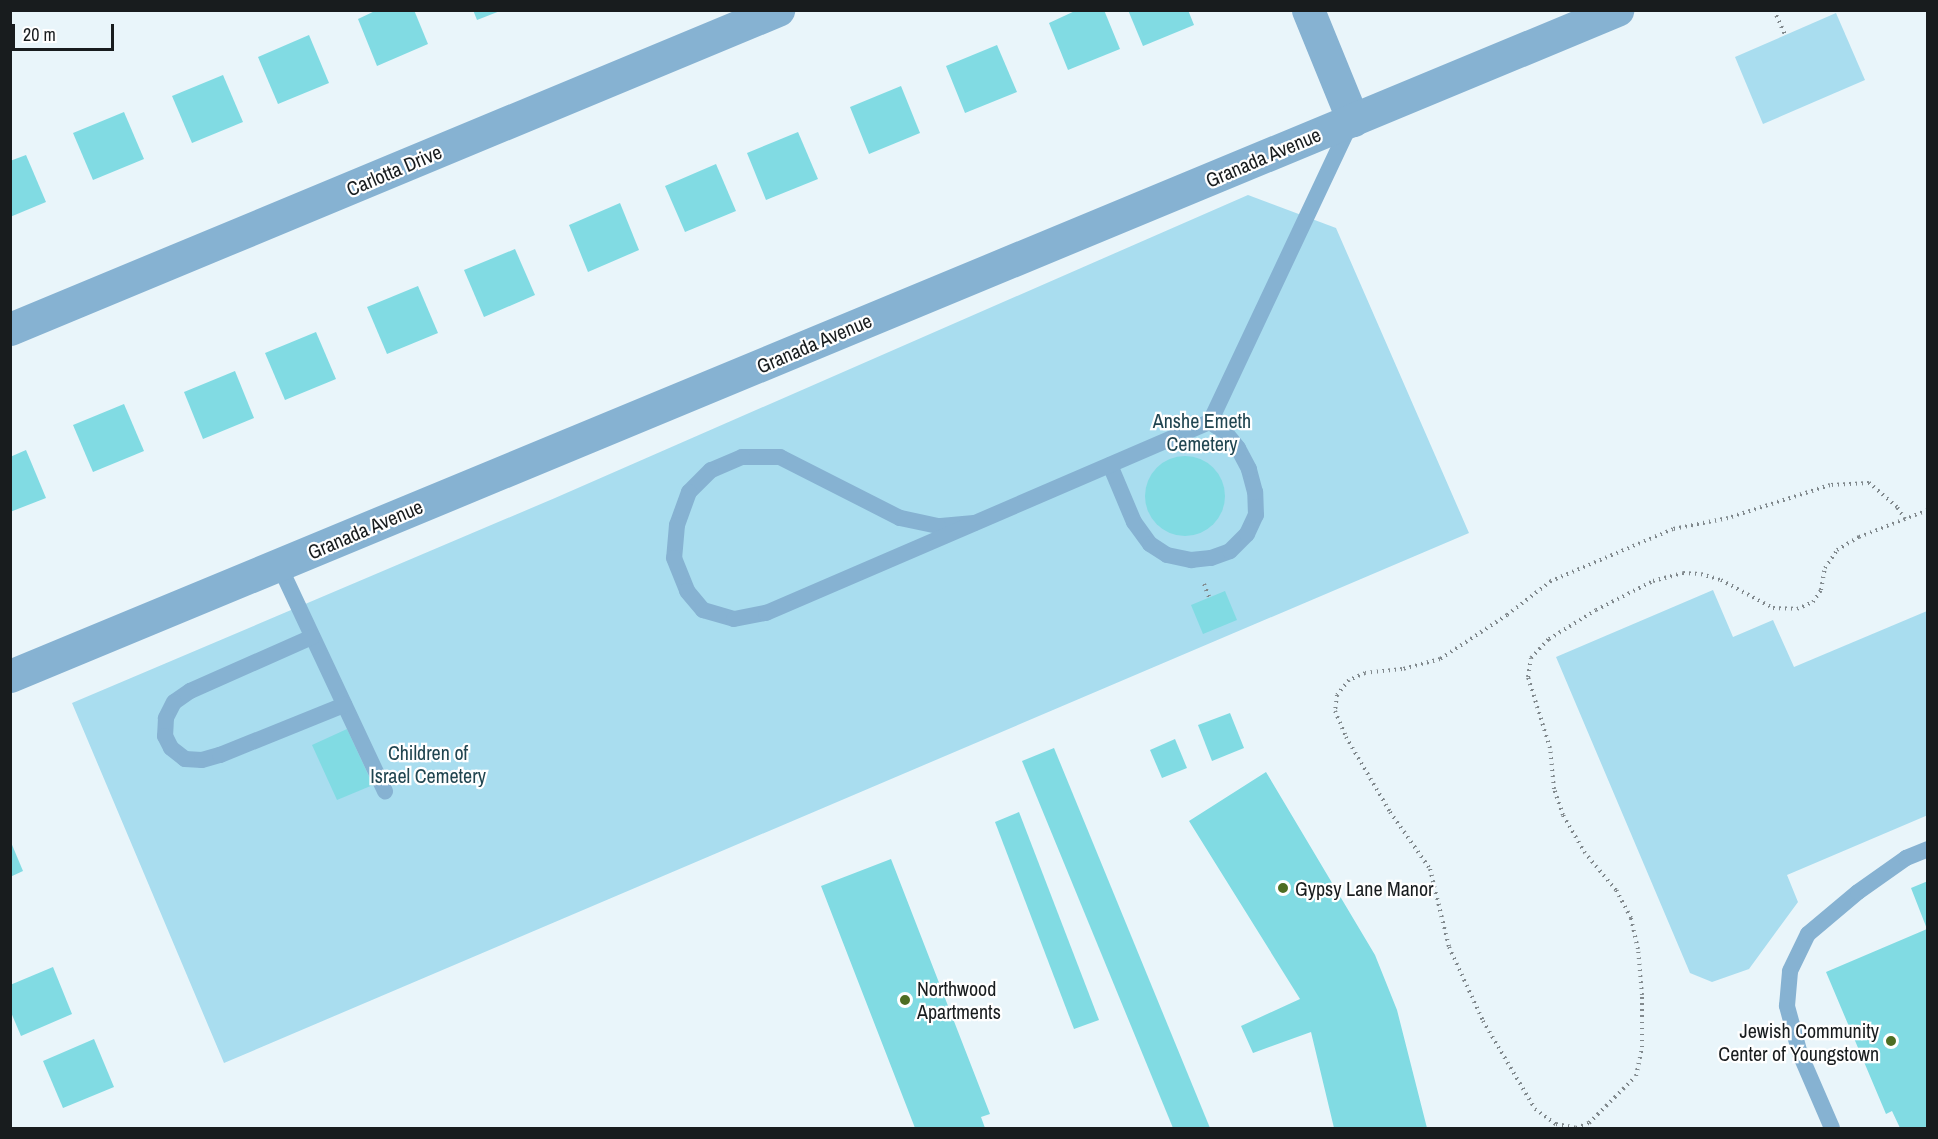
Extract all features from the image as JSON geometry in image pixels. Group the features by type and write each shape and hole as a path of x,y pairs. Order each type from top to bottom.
{"street":[{"name":"Carlotta Drive","path":"10,329 778,10"},
{"path":"1308,10 1353,120"},
{"name":"Granada Avenue","path":"10,676 1617,10"}],"lane":[{"path":"974,524 938,526 900,518 780,457 742,457 711,470 689,492 677,525 674,558 687,591 703,610 734,619 766,613 974,524 1210,422 1353,120"},
{"path":"1110,465 1134,522 1150,544 1167,555 1191,560 1230,551 1247,534 1256,515 1255,492 1249,469 1238,448 1226,433 1210,422"},
{"path":"279,565 385,791"},
{"path":"312,637 190,691 174,702 166,718 165,736 171,748 185,759 202,759 220,755 344,705"},
{"path":"1832,1128 1795,1035 1788,1006 1790,971 1808,934 1858,892 1906,858 1928,849"}],"path":[{"path":"1774,10 1785,35"},
{"path":"1905,519 1897,507 1869,483 1830,485 1728,518 1672,529 1551,581 1507,615 1440,659 1402,669 1365,673 1349,680 1337,695 1335,711 1346,737 1390,813 1430,869 1449,947 1483,1021 1535,1109 1556,1124 1576,1128 1589,1123 1636,1076 1642,1047 1642,995 1638,949 1631,918 1616,890 1580,843 1563,815 1554,789 1550,748 1527,677 1531,658 1549,639 1596,610 1653,581 1683,573 1701,574 1721,580 1773,608 1797,609 1813,602 1821,590 1825,568 1836,550 1859,537 1905,519 1928,510"}],"green space":[{"path":"1836,13 1865,80 1763,124 1735,57"},
{"name":"Anshe Emeth Cemetery","path":"1248,195 1336,228 1469,533 224,1063 72,703 555,498"},
{"path":"1713,590 1733,637 1773,620 1794,667 1927,611 1928,815 1787,875 1798,902 1749,969 1712,982 1690,973 1556,657"}],"building":[{"path":"377,10 414,10 428,44 377,66 358,19"},
{"path":"473,10 500,10 500,11 477,20"},
{"path":"1077,10 1104,10 1120,49 1068,70 1049,23"},
{"path":"1128,10 1188,10 1194,25 1143,46"},
{"path":"309,35 329,83 278,104 258,57"},
{"path":"997,45 1017,92 965,113 946,66"},
{"path":"223,75 243,122 192,143 172,96"},
{"path":"901,86 920,133 869,154 850,107"},
{"path":"124,112 144,159 93,180 73,133"},
{"path":"798,132 818,179 766,200 747,153"},
{"path":"26,155 46,202 10,217 10,161"},
{"path":"716,164 736,211 685,232 665,186"},
{"path":"620,203 639,250 588,272 569,225"},
{"path":"515,249 535,295 484,317 464,270"},
{"path":"418,286 438,333 387,354 367,307"},
{"path":"316,332 336,379 285,400 265,353"},
{"path":"235,371 254,418 203,439 184,392"},
{"path":"124,404 144,451 93,472 73,425"},
{"path":"26,450 46,498 10,512 10,457"},
{"path":"1185,456 1200,459 1213,468 1222,481 1225,496 1222,511 1213,524 1200,533 1185,536 1170,533 1157,524 1148,511 1145,496 1148,481 1157,468 1170,459"},
{"path":"1225,591 1237,620 1203,634 1191,605"},
{"path":"1230,713 1244,748 1212,761 1198,725"},
{"path":"347,729 373,785 337,800 312,745"},
{"path":"1175,739 1187,768 1162,778 1150,750"},
{"path":"1054,748 1210,1128 1173,1128 1022,761"},
{"name":"Gypsy Lane Manor","path":"1266,772 1375,955 1397,1010 1427,1128 1334,1128 1311,1032 1253,1053 1241,1026 1300,999 1189,821"},
{"path":"1019,812 1099,1020 1074,1029 995,822"},
{"path":"10,840 23,871 10,877"},
{"name":"Northwood Apartments","path":"891,859 990,1114 981,1117 985,1128 915,1128 821,886"},
{"name":"Jewish Community Center of Youngstown","path":"1928,881 1928,1128 1900,1128 1892,1111 1886,1114 1826,972 1927,929 1911,888"},
{"path":"53,967 72,1014 21,1036 10,1010 10,985"},
{"path":"94,1039 114,1087 63,1108 43,1061"}],"place":[{"name":"Gypsy Lane Manor","path":"1283,888"},
{"name":"Northwood Apartments","path":"905,1000"},
{"name":"Jewish Community Center of Youngstown","path":"1891,1041"}],"park label":[{"name":"Children of Israel Cemetery","path":"428,764"}]}
